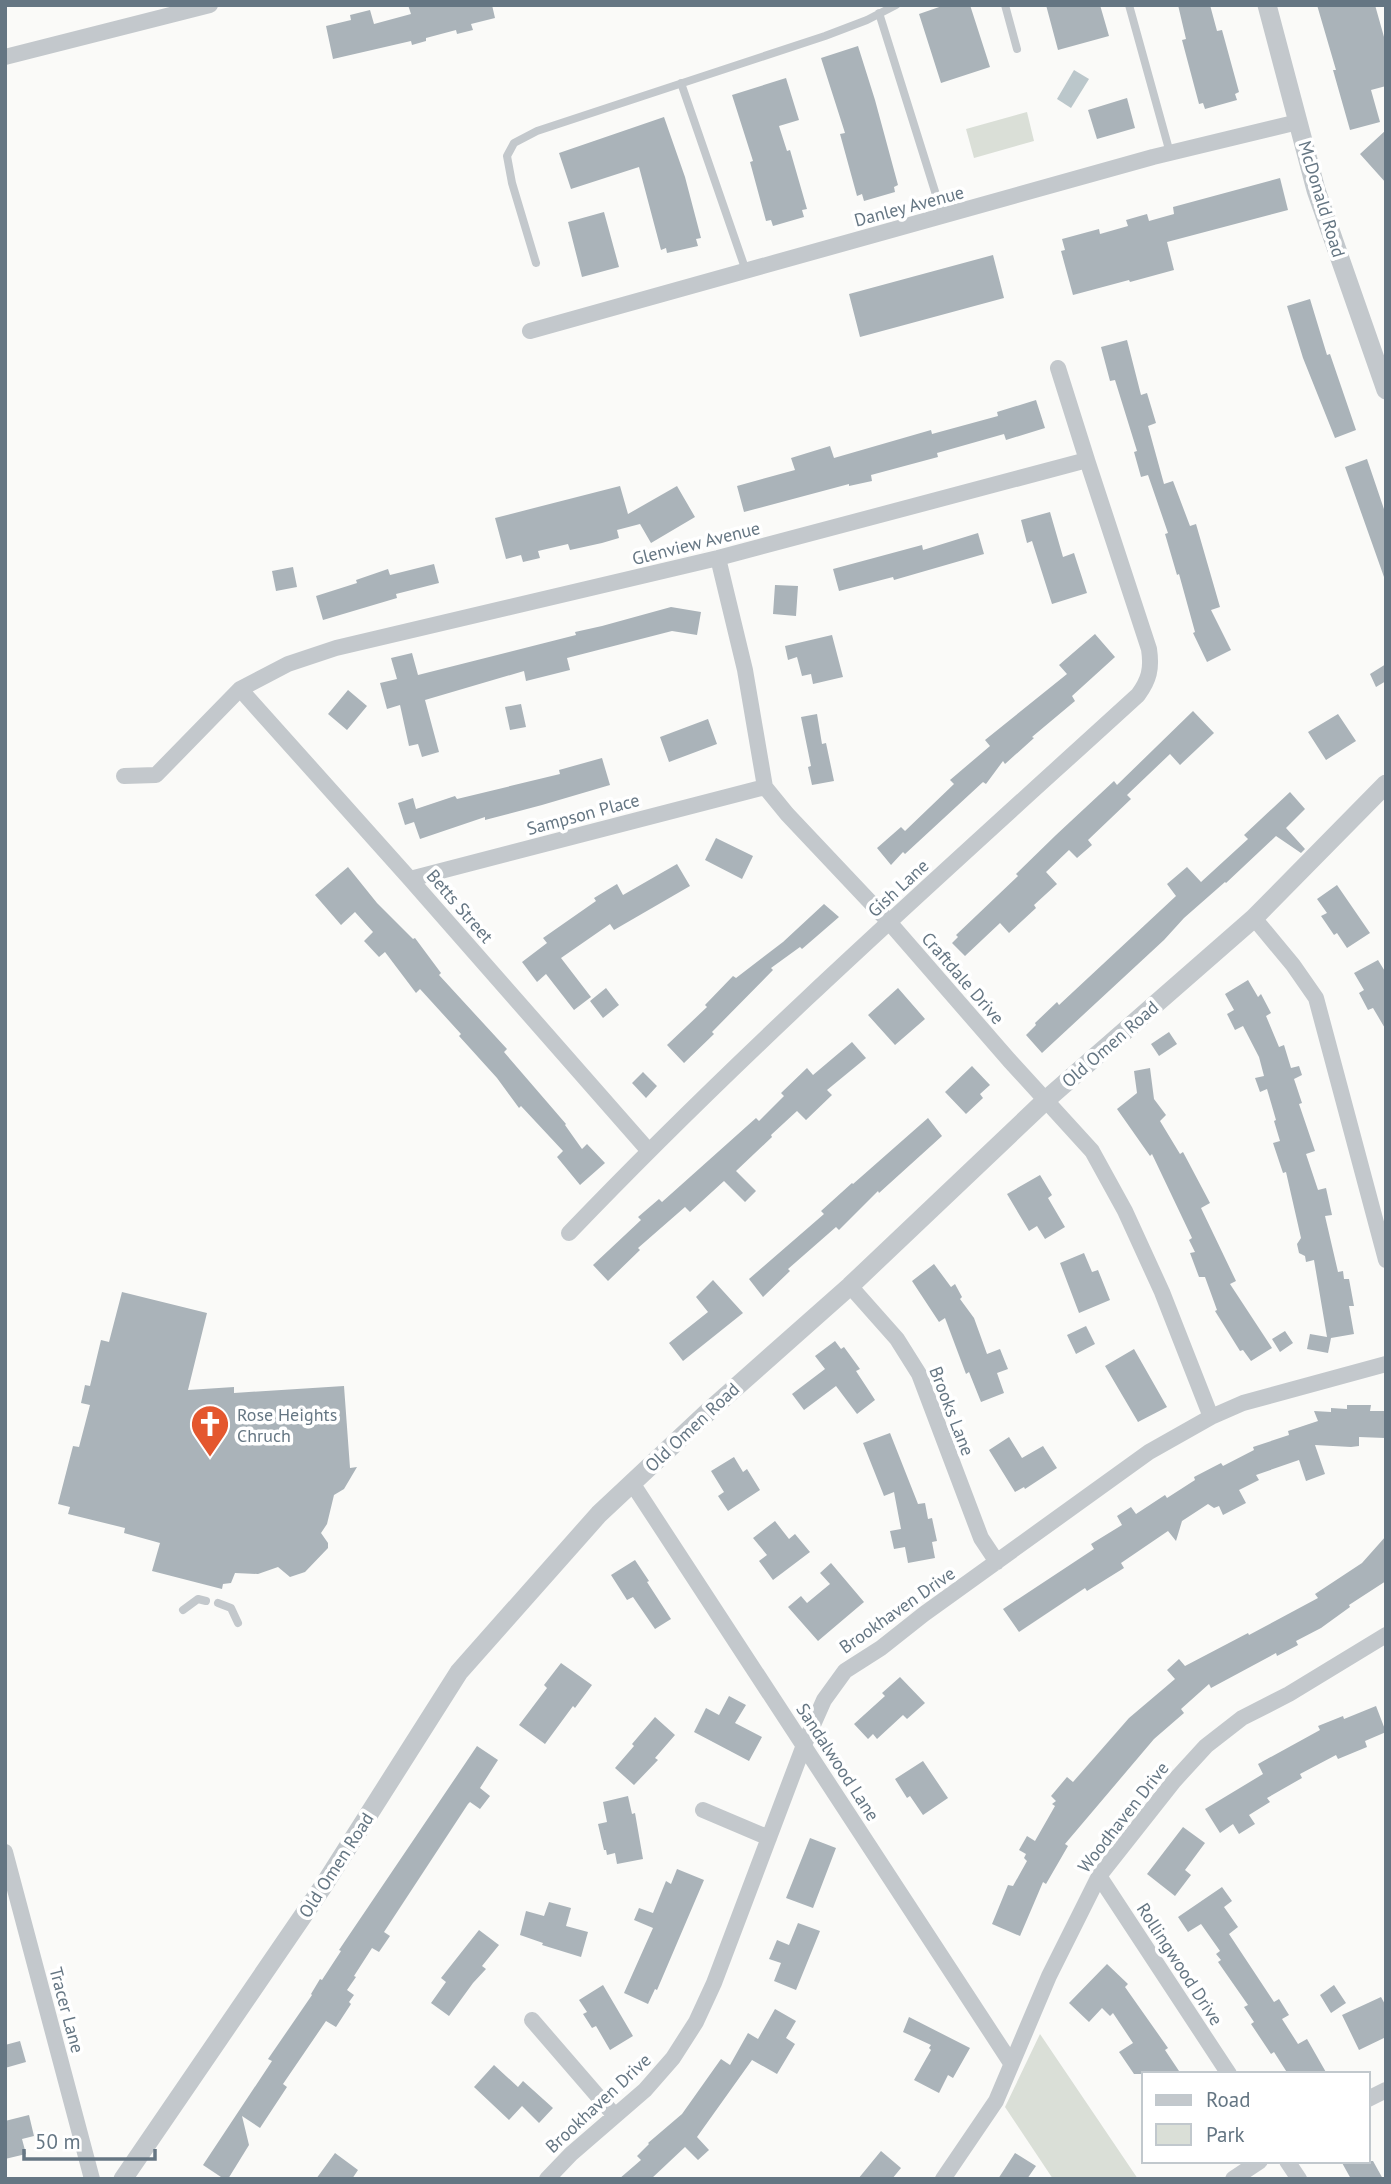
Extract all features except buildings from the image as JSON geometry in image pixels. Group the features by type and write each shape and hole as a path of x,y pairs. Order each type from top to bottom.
{"street":[{"path":"5,57 183,9 210,5"},
{"name":"McDonald Road","path":"1267,5 1316,190 1386,390"},
{"name":"Danley Avenue","path":"530,331 1170,153 1298,121"},
{"path":"1058,368 1087,460"},
{"name":"Gish Lane","path":"569,1233 648,1150 889,922 1138,695 1148,682 1151,666 1149,649 1087,460"},
{"name":"Glenview Avenue","path":"124,776 156,775 240,689 288,664 336,648 718,558 1087,460"},
{"name":"Craftdale Drive","path":"718,558 744,670 765,787 1092,1151 1125,1211 1162,1292 1211,1417"},
{"name":"Betts Street","path":"240,689 648,1150"},
{"name":"Old Omen Road","path":"123,2179 322,1888 459,1672 599,1514 787,1340 850,1286 1047,1099 1254,918 1386,784"},
{"name":"Sampson Place","path":"410,879 765,787"},
{"path":"1254,918 1293,965 1315,998 1386,1259"},
{"name":"Brooks Lane","path":"850,1286 897,1339 919,1374 981,1538 997,1562"},
{"name":"Brookhaven Drive","path":"547,2179 571,2154 645,2090 673,2058 696,2022 714,1983 804,1745 824,1700 845,1671 881,1648 1149,1452 1211,1417 1243,1403 1386,1364"},
{"name":"Sandalwood Lane","path":"632,1483 1011,2063"},
{"name":"Woodhaven Drive","path":"943,2179 996,2101 1049,1976 1099,1876 1174,1781 1206,1746 1242,1718 1289,1694 1386,1635"},
{"path":"703,1810 769,1838"},
{"name":"Tracer Lane","path":"5,1852 93,2179"},
{"name":"Rollingwood Drive","path":"1099,1876 1229,2072"},
{"path":"533,2020 615,2116"},
{"path":"1370,2098 1386,2090"},
{"path":"1233,2179 1257,2163"},
{"path":"1288,2163 1299,2179"}],"lane":[{"path":"536,263 512,183 507,156 514,143 537,131 825,36 896,5"},
{"path":"1005,5 1017,49"},
{"path":"1129,5 1170,153"},
{"path":"879,13 943,217"},
{"path":"681,83 746,271"},
{"path":"183,1610 198,1599 206,1601"},
{"path":"218,1603 231,1608 238,1623"}],"green space":[{"path":"1027,112 1034,141 974,158 966,129"},
{"path":"1040,2034 1138,2179 1053,2179 1005,2107"}],"shaded area":[{"path":"1074,70 1089,79 1071,108 1057,99"}],"place":[{"name":"Rose Heights Chruch","path":"210,1458"}]}
